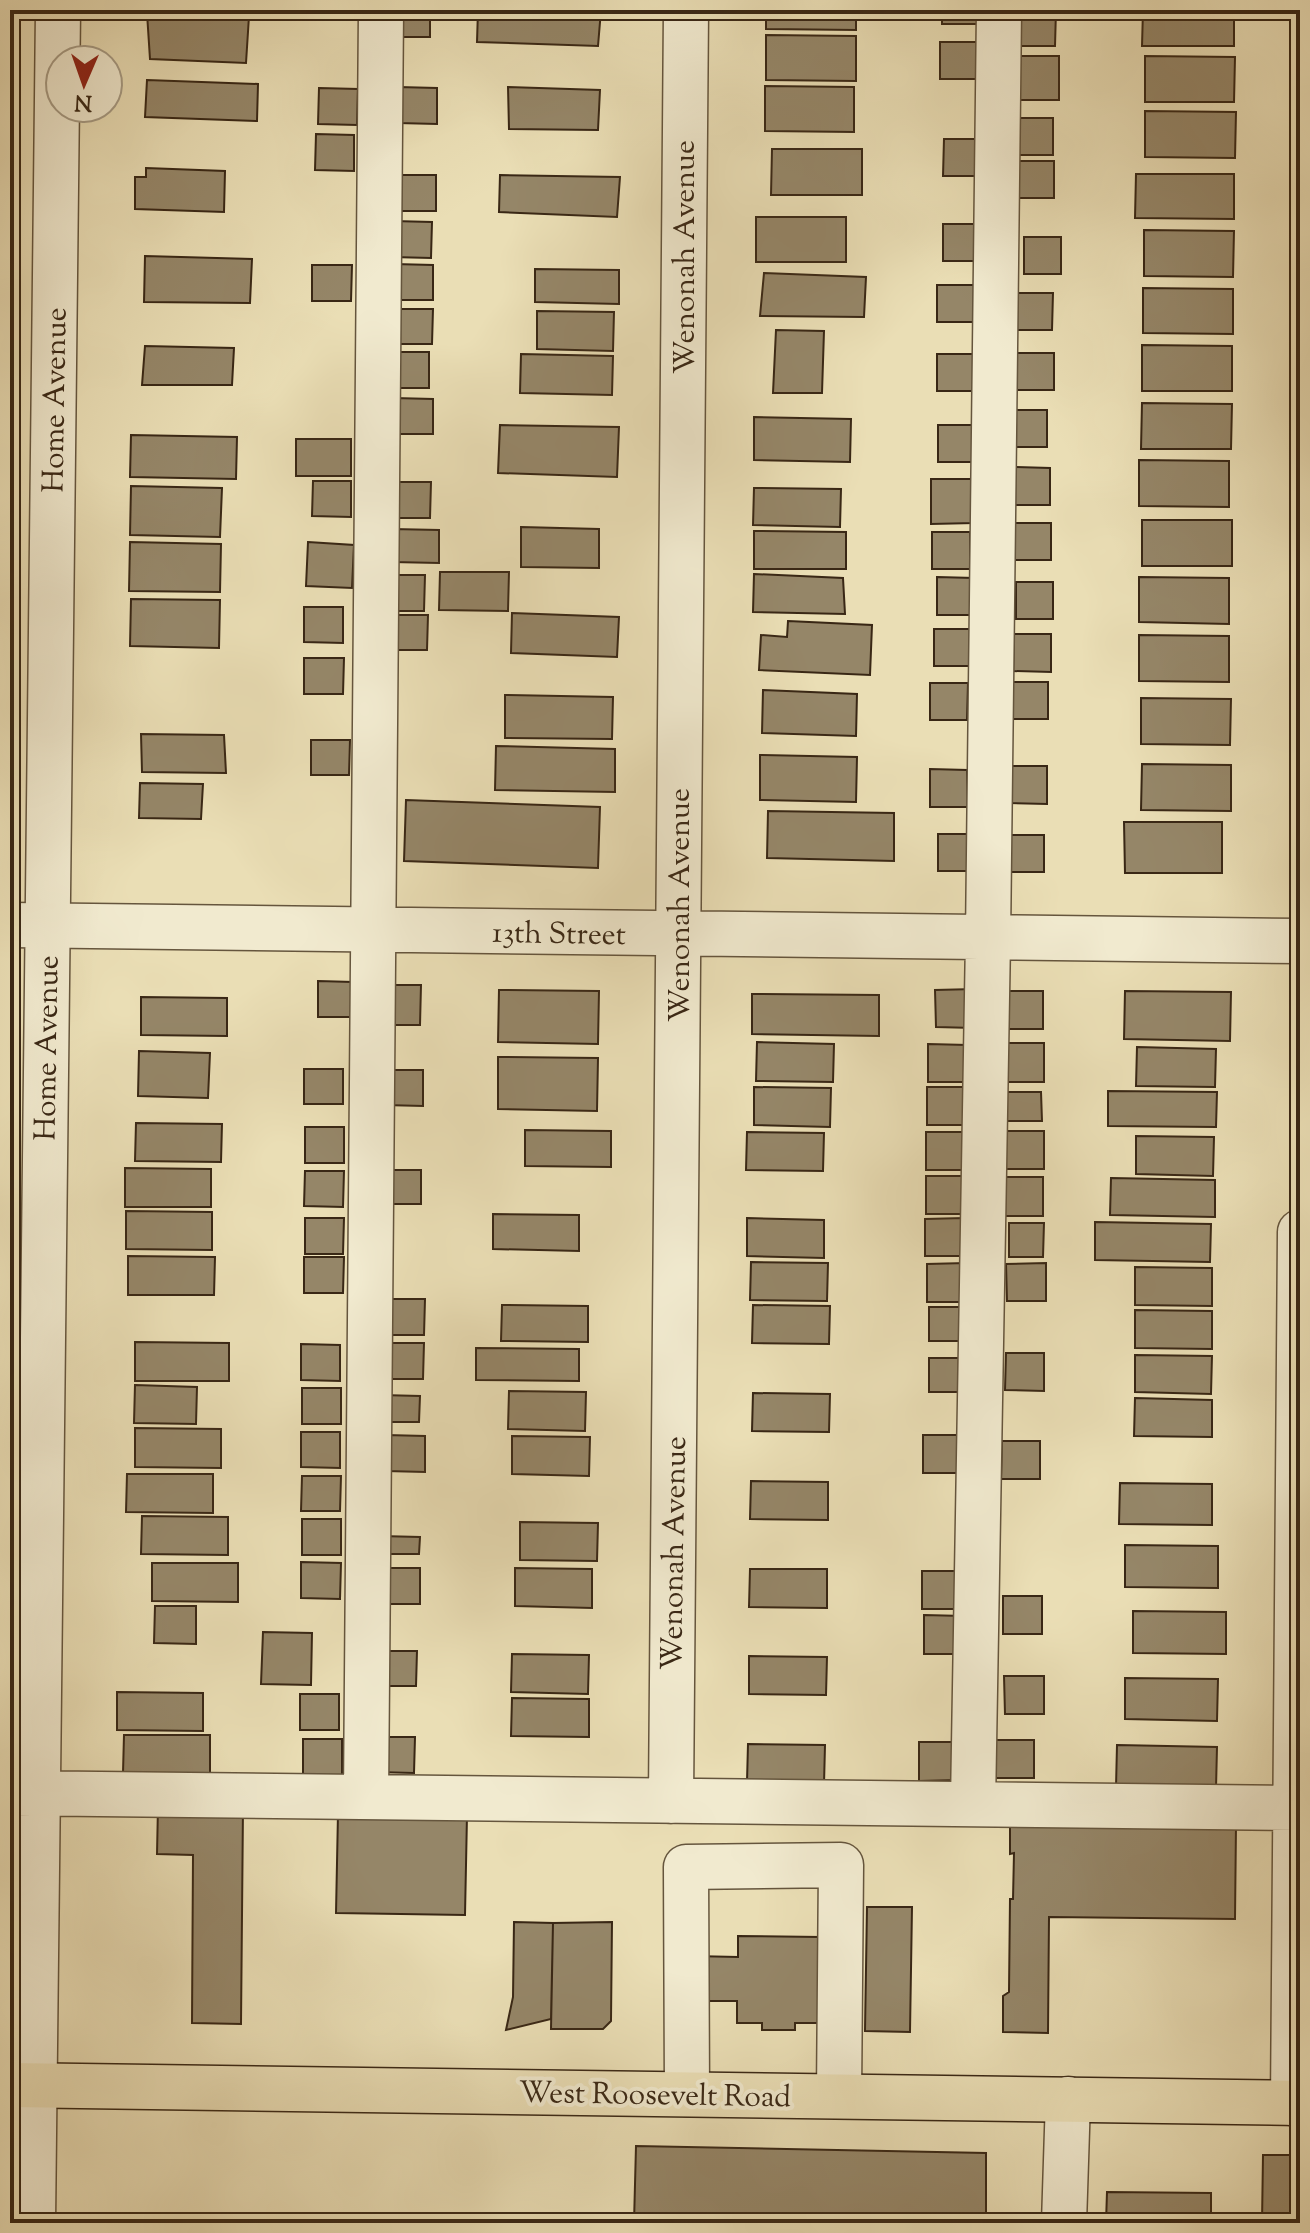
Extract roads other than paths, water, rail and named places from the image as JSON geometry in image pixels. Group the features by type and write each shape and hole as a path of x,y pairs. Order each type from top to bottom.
{"main road":[{"name":"West Roosevelt Road","path":"22,2085 1296,2103"}],"street":[{"name":"Home Avenue","path":"33,2223 22,2085 29,926 58,10"},
{"path":"366,1797 381,10"},
{"name":"Wenonah Avenue","path":"671,1801 686,10"},
{"path":"973,1804 988,939 999,10"},
{"name":"13th Street","path":"29,926 1300,941"},
{"path":"1296,2103 1300,1232"},
{"path":"24,1793 1298,1808"},
{"path":"687,2094 686,1867 841,1865 839,2096"},
{"path":"1064,2223 1068,2099"}]}
